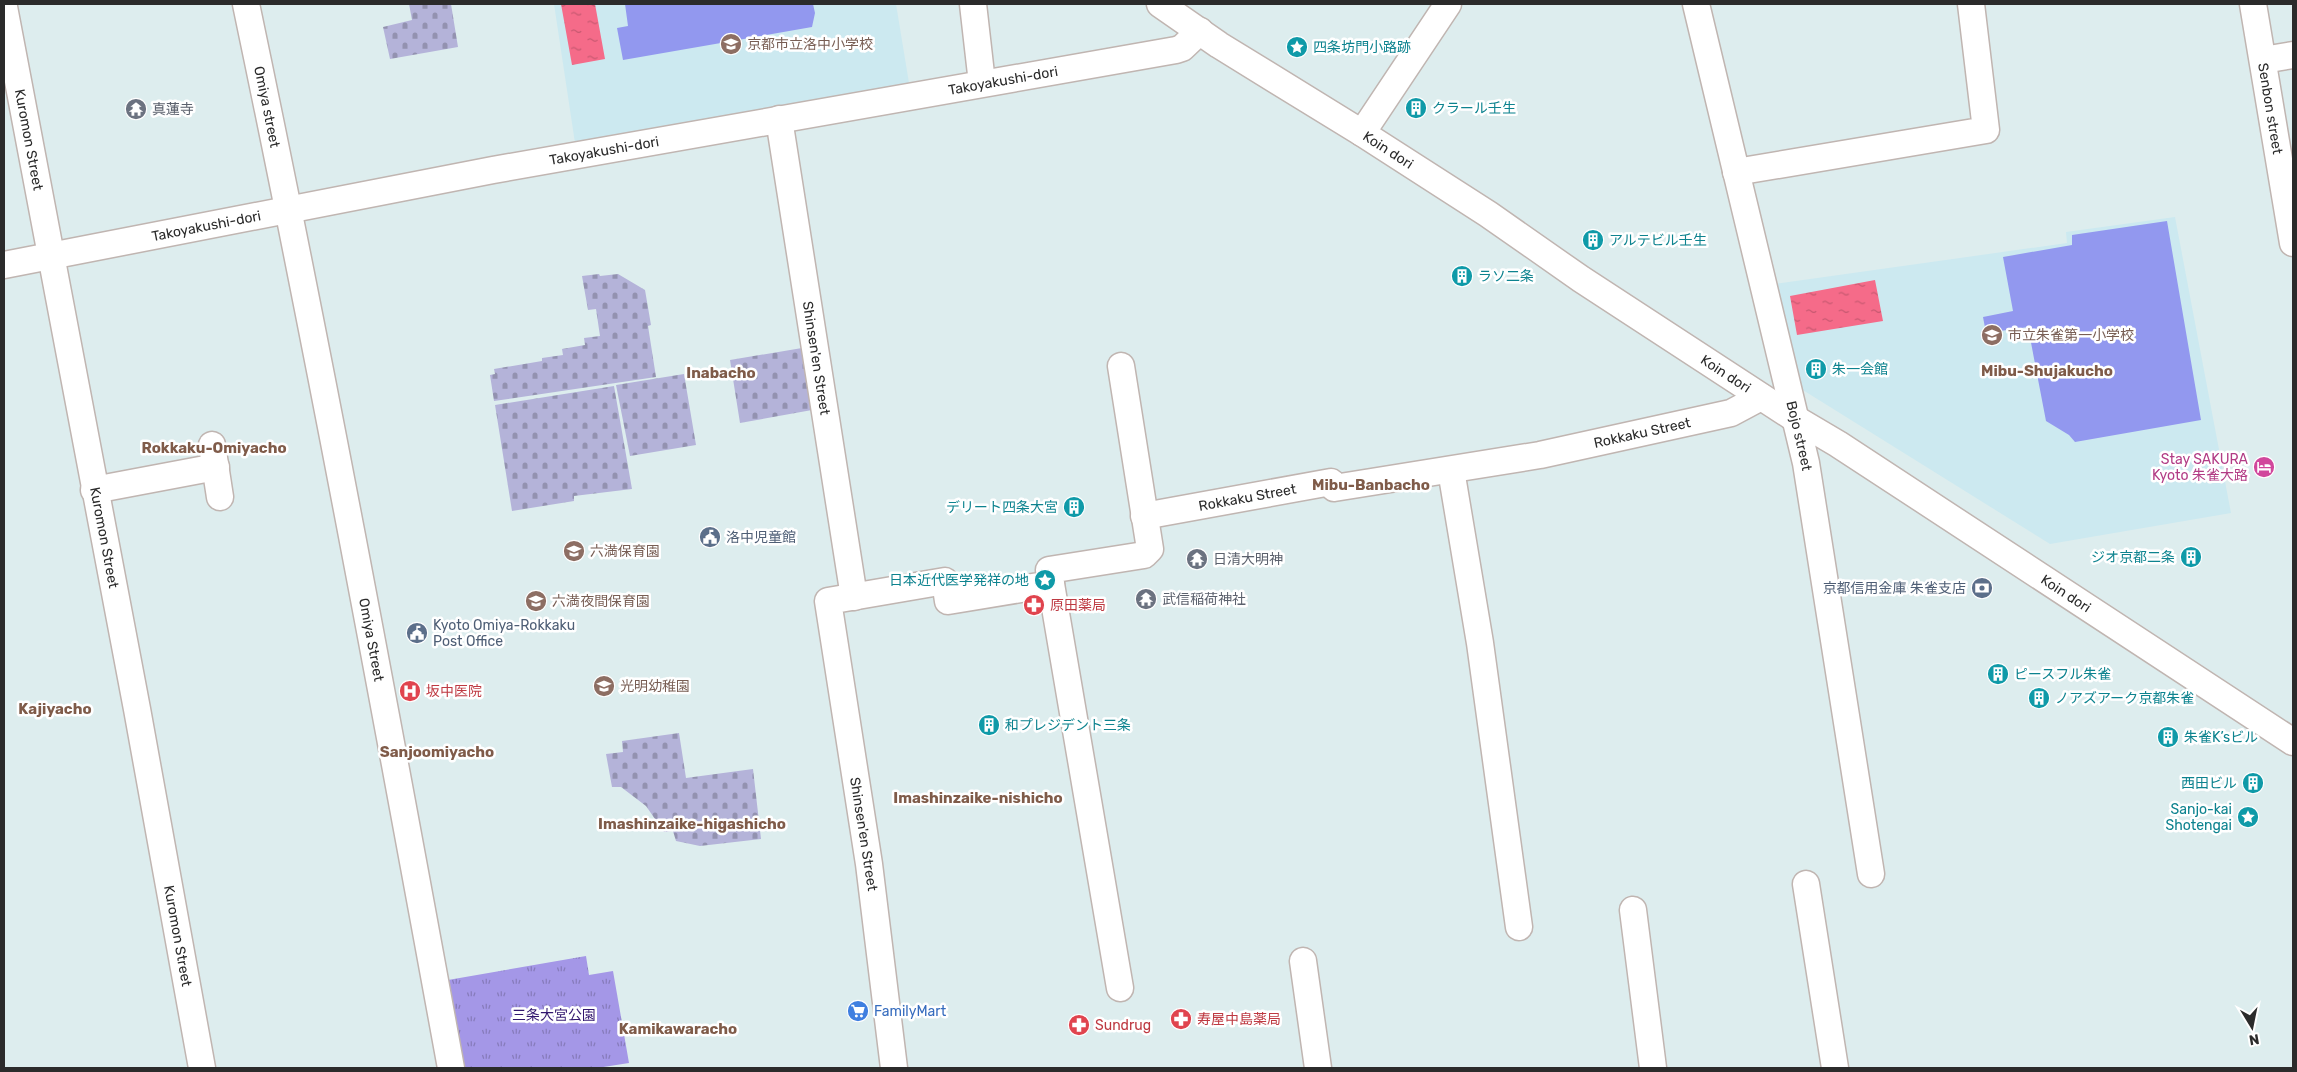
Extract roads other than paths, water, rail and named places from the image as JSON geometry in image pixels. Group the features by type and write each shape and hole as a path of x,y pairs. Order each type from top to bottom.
{"street":[{"name":"Omiya street","path":"246,4 289,210"},
{"path":"972,4 982,83"},
{"name":"Koin dori","path":"1160,4 1362,133 1761,397 1838,444 2293,742"},
{"path":"1362,133 1448,4"},
{"name":"Bojo street","path":"1696,4 1806,463 1871,874"},
{"path":"1736,172 1986,130 1971,4"},
{"name":"Senbon street","path":"2253,4 2293,243"},
{"name":"Kuromon Street","path":"4,8 137,709 202,1068"},
{"name":"Takoyakushi-dori","path":"4,265 493,170 1176,50 1182,48 1200,31"},
{"path":"2263,60 2293,55"},
{"name":"Shinsen'en Street","path":"779,119 854,597 828,601 870,864 894,1068"},
{"name":"Omiya Street","path":"289,210 378,666 451,1068"},
{"path":"1120,988 1049,570 1144,554 1150,548 1121,366"},
{"name":"Rokkaku Street","path":"1144,516 1331,482 1334,488 1540,456 1731,412 1761,397"},
{"path":"94,490 214,456 220,497"},
{"path":"1451,470 1481,651 1519,928"},
{"path":"854,597 945,582 948,601 1052,584"},
{"path":"1806,884 1835,1068"},
{"path":"1632,910 1653,1068"},
{"path":"1303,961 1318,1068"}],"water":[{"path":"561,4 595,4 605,59 572,65"},
{"path":"1875,280 1883,321 1797,335 1790,296"}],"place":[{"name":"京都市立洛中小学校","path":"731,44"},
{"name":"四条坊門小路跡","path":"1297,47"},
{"name":"クラール壬生","path":"1416,108"},
{"name":"真蓮寺","path":"136,109"},
{"name":"アルテビル壬生","path":"1593,240"},
{"name":"ラソ二条","path":"1462,276"},
{"name":"市立朱雀第一小学校","path":"1992,335"},
{"name":"朱一会館","path":"1816,369"},
{"name":"Stay SAKURA Kyoto 朱雀大路","path":"2264,467"},
{"name":"デリート四条大宮","path":"1074,507"},
{"name":"洛中児童館","path":"710,537"},
{"name":"六満保育園","path":"574,551"},
{"name":"ジオ京都二条","path":"2191,557"},
{"name":"日清大明神","path":"1197,559"},
{"name":"日本近代医学発祥の地","path":"1045,580"},
{"name":"京都信用金庫 朱雀支店","path":"1982,588"},
{"name":"武信稲荷神社","path":"1146,599"},
{"name":"六満夜間保育園","path":"536,601"},
{"name":"原田薬局","path":"1034,605"},
{"name":"Kyoto Omiya-Rokkaku Post Office","path":"417,633"},
{"name":"ピースフル朱雀","path":"1998,674"},
{"name":"光明幼稚園","path":"604,686"},
{"name":"坂中医院","path":"410,691"},
{"name":"ノアズアーク京都朱雀","path":"2039,698"},
{"name":"和プレジデント三条","path":"989,725"},
{"name":"朱雀K’sビル","path":"2168,737"},
{"name":"西田ビル","path":"2253,783"},
{"name":"Sanjo-kai Shotengai","path":"2248,817"},
{"name":"FamilyMart","path":"858,1011"},
{"name":"寿屋中島薬局","path":"1181,1019"},
{"name":"Sundrug","path":"1079,1025"}],"district":[{"name":"Mibu-Shujakucho","path":"2047,371"},
{"name":"Inabacho","path":"721,373"},
{"name":"Rokkaku-Omiyacho","path":"214,448"},
{"name":"Mibu-Banbacho","path":"1371,485"},
{"name":"Kajiyacho","path":"55,709"},
{"name":"Sanjoomiyacho","path":"437,752"},
{"name":"Imashinzaike-nishicho","path":"978,798"},
{"name":"Imashinzaike-higashicho","path":"692,824"},
{"name":"Kamikawaracho","path":"678,1029"}],"park label":[{"name":"三条大宮公園","path":"554,1015"}]}
